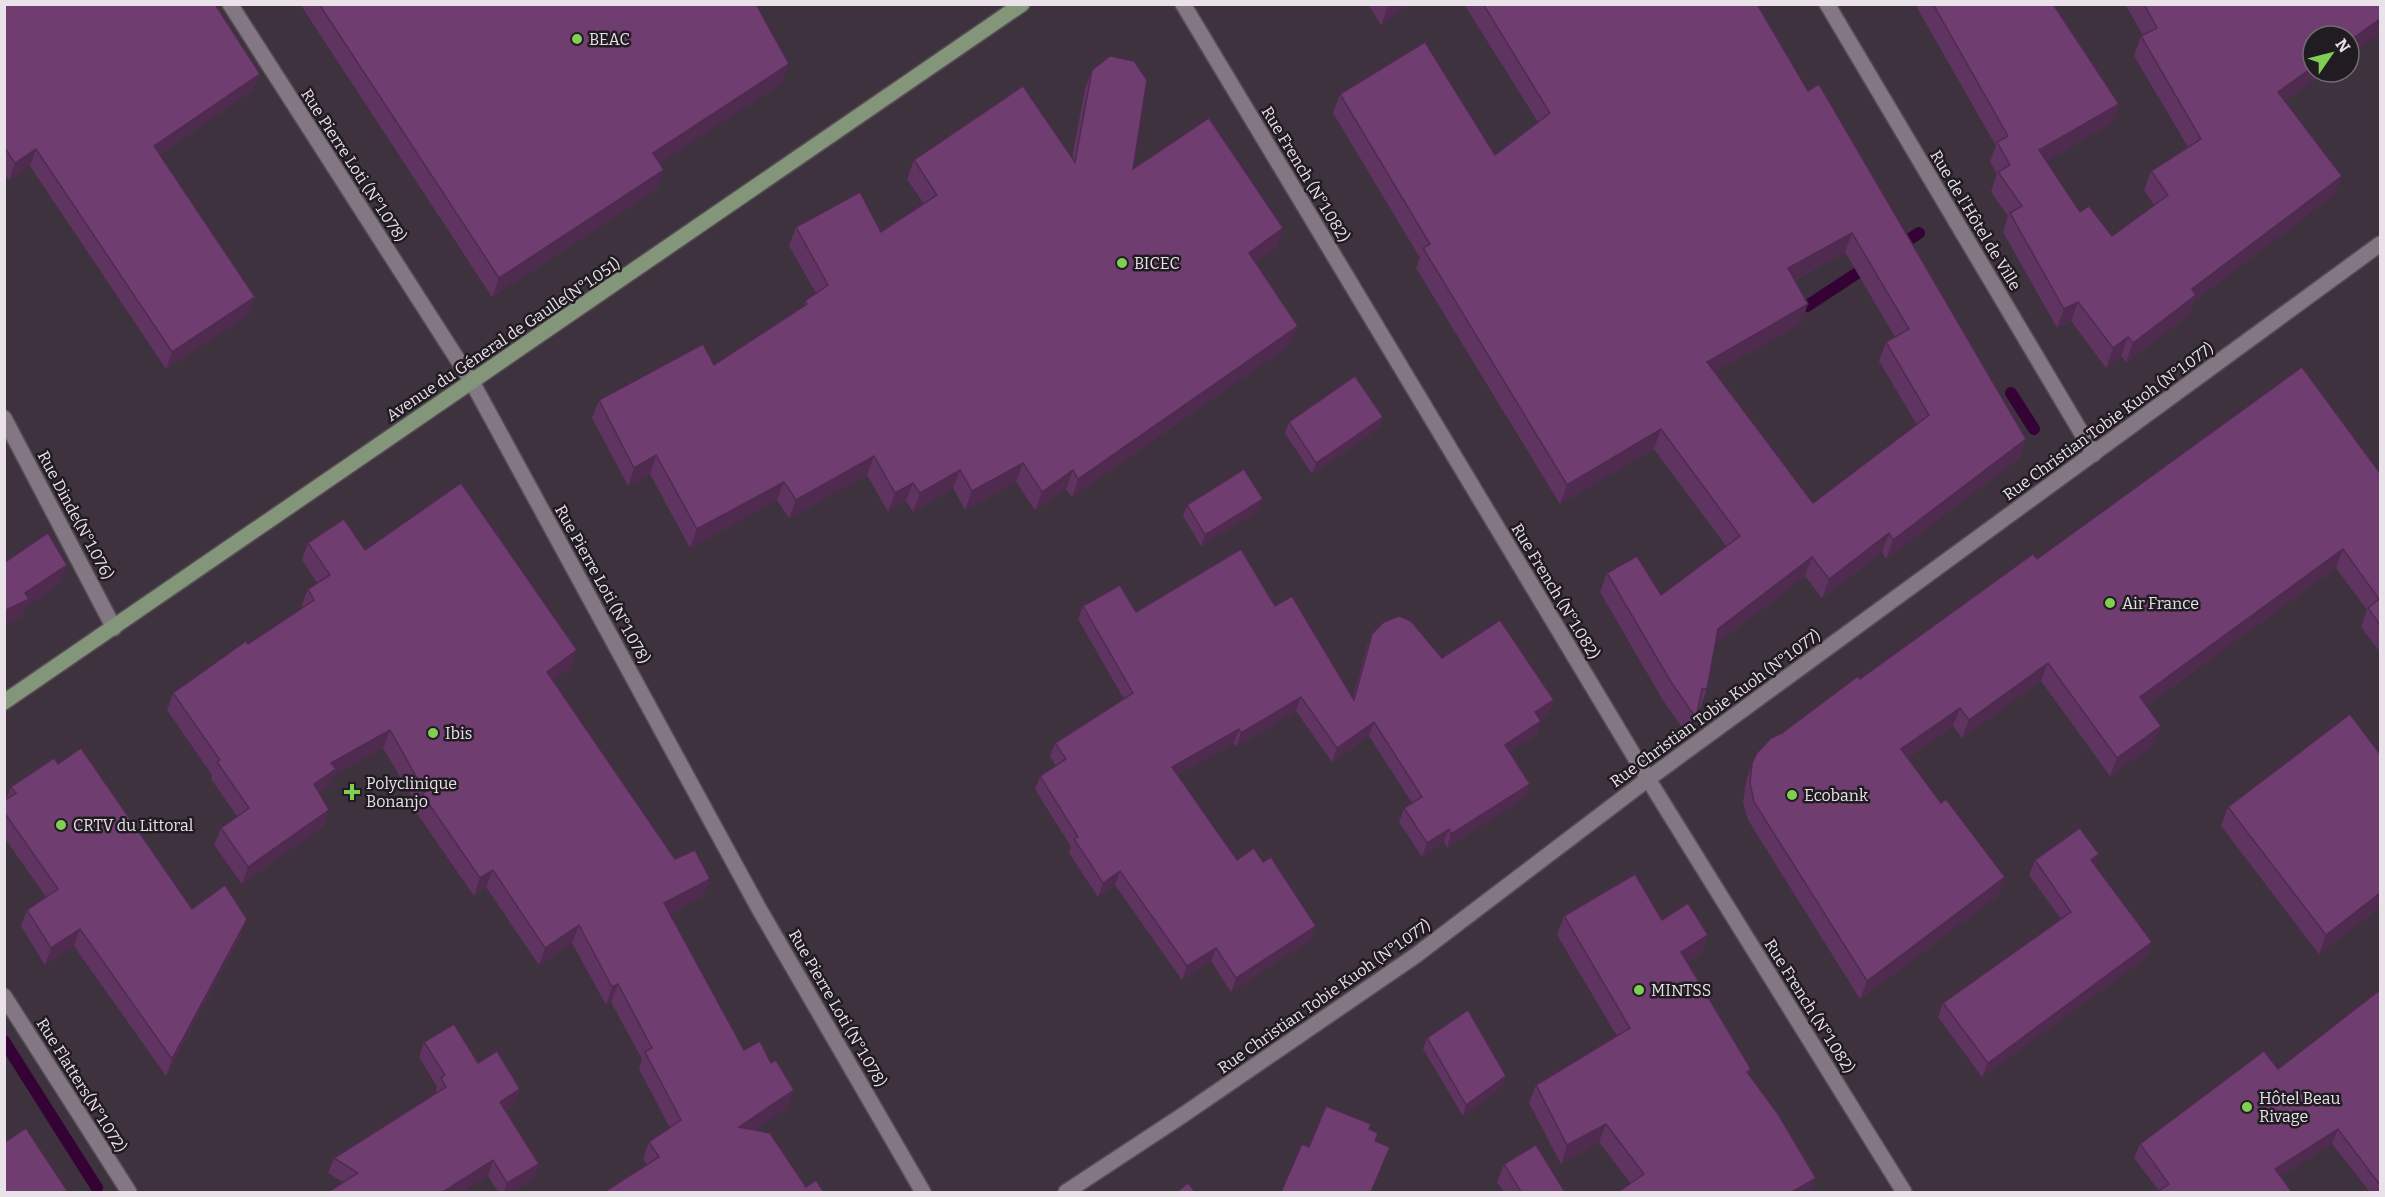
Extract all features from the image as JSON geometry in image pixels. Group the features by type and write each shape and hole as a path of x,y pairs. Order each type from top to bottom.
{"main road":[{"name":"Avenue du Géneral de Gaulle(N°1.051)","path":"4,702 1022,4"}],"street":[{"name":"Rue Pierre Loti (N°1.078)","path":"230,4 472,382 758,907 923,1192"},
{"name":"Rue French (N°1.082)","path":"1184,4 1648,779 1904,1192"},
{"name":"Rue de l'Hôtel de Ville","path":"1827,4 2094,454"},
{"name":"Rue Christian Tobie Kuoh (N°1.077)","path":"1066,1192 1184,1115 1415,956 1648,779 2380,244"},
{"name":"Rue Dinde(N°1.076)","path":"4,418 114,628"},
{"name":"Rue Flatters(N°1.072)","path":"4,996 129,1192"}],"building":[{"path":"4,4 215,4 260,74 154,146 255,297 172,352 36,149 15,163 4,147"},
{"path":"319,4 756,4 789,64 653,153 664,170 499,278"},
{"path":"1483,4 1757,4 1808,91 1819,84 2026,439 1893,540 1889,533 1829,579 1812,557 1718,629 1707,689 1702,689 1696,718 1671,682 1607,573 1637,556 1661,595 1740,536 1661,429 1567,485 1423,248 1430,244 1340,94 1425,42 1495,155 1550,113","holes":["1852,233 1909,329 1886,342 1929,415 1813,503 1707,362 1808,304 1788,268"]},
{"path":"1933,4 2053,4 2119,104 2039,150 2080,212 2089,206 2112,236 2168,195 2151,171 2201,139 2141,36 2157,28 2144,4 2380,4 2380,19 2361,32 2361,24 2301,24 2301,76 2278,92 2342,176 2192,289 2196,295 2133,343 2128,337 2113,348 2078,302 2064,309 2010,213 2022,206 1998,172 2010,165 1997,142 2008,136"},
{"path":"1110,56 1134,61 1147,80 1133,169 1209,118 1283,228 1249,253 1298,326 1078,479 1073,470 1042,492 1023,463 972,491 960,470 920,493 913,483 895,493 874,456 796,500 784,482 697,529 656,455 634,468 599,400 703,344 714,365 807,304 805,301 828,285 796,227 860,192 881,232 937,195 914,160 1023,86 1075,162 1092,70"},
{"path":"2302,367 2380,473 2380,625 2368,608 2379,599 2343,549 2140,697 2161,726 2117,758 2048,663 1969,720 1960,708 1901,749 1941,803 1946,799 2005,877 1867,981 1754,802 1750,783 1752,763 1757,753 1771,738 1782,733 1858,676 1860,679 2033,554 2037,559"},
{"path":"1355,376 1383,417 1316,463 1289,422"},
{"path":"1244,469 1263,499 1205,535 1187,505"},
{"path":"461,483 577,650 547,672 675,859 695,850 710,879 664,903 744,1050 760,1041 771,1063 776,1060 794,1090 739,1127 770,1133 806,1187 816,1180 824,1192 604,1192 659,1157 649,1142 681,1120 645,1052 652,1048 618,984 612,987 579,925 545,948 493,870 480,878 422,794 425,792 390,730 331,763 336,769 314,784 329,810 248,867 221,828 249,808 217,762 220,760 173,693 246,641 248,644 314,600 308,589 330,575 308,543 344,519 365,550"},
{"path":"48,533 67,565 25,593 29,599 4,611 4,563"},
{"path":"1241,549 1275,606 1292,596 1354,700 1372,634 1384,622 1399,616 1411,621 1442,658 1500,620 1554,700 1535,712 1541,721 1505,745 1530,784 1451,834 1449,829 1427,843 1404,808 1422,797 1374,722 1337,748 1301,697 1241,733 1239,729 1172,767 1237,860 1254,848 1263,862 1271,857 1316,926 1236,978 1216,948 1187,966 1120,871 1103,883 1074,839 1078,837 1040,776 1066,759 1055,743 1133,693 1083,606 1120,585 1136,612"},
{"path":"2350,714 2380,754 2380,893 2326,935 2228,807"},
{"path":"81,748 192,909 225,885 247,919 172,1059 80,929 51,948 27,910 58,889 4,812 4,801 16,793 11,787 54,758 58,764"},
{"path":"2080,828 2099,854 2091,860 2152,942 1988,1063 1943,1003 2071,912 2035,860"},
{"name":"MINTSS","path":"1635,874 1662,920 1688,903 1708,935 1681,952 1751,1069 1747,1072 1778,1114 1816,1178 1792,1192 1618,1192 1644,1174 1606,1124 1567,1145 1536,1085 1630,1028 1564,916"},
{"path":"2380,990 2380,1185 2338,1129 2275,1169 2292,1192 2159,1191 2169,1184 2140,1144 2264,1051 2278,1069"},
{"path":"1468,1010 1506,1076 1466,1105 1427,1038"},
{"path":"454,1024 478,1063 497,1051 520,1089 500,1102 539,1164 507,1183 493,1160 443,1192 328,1192 358,1173 334,1158 446,1087 441,1078 445,1075 424,1042"},
{"path":"1326,1106 1371,1124 1369,1129 1378,1133 1375,1141 1390,1147 1371,1192 1281,1192 1302,1144 1309,1147"},
{"path":"26,1128 68,1192 4,1192 4,1143"},
{"path":"1536,1145 1565,1192 1521,1192 1504,1164"},
{"path":"1188,1183 1195,1192 1177,1192"}],"waterway":[{"path":"1896,248 1919,233"},
{"path":"1807,306 1871,264"},
{"path":"2011,393 2034,429"},
{"path":"4,1041 97,1188"}],"place":[{"name":"BEAC","path":"577,39"},
{"name":"BICEC","path":"1122,263"},
{"name":"Air France","path":"2110,603"},
{"name":"Ibis","path":"433,733"},
{"name":"Polyclinique Bonanjo","path":"352,792"},
{"name":"Ecobank","path":"1792,795"},
{"name":"CRTV du Littoral","path":"61,825"},
{"name":"MINTSS","path":"1639,990"},
{"name":"Hôtel Beau Rivage","path":"2247,1107"}]}
